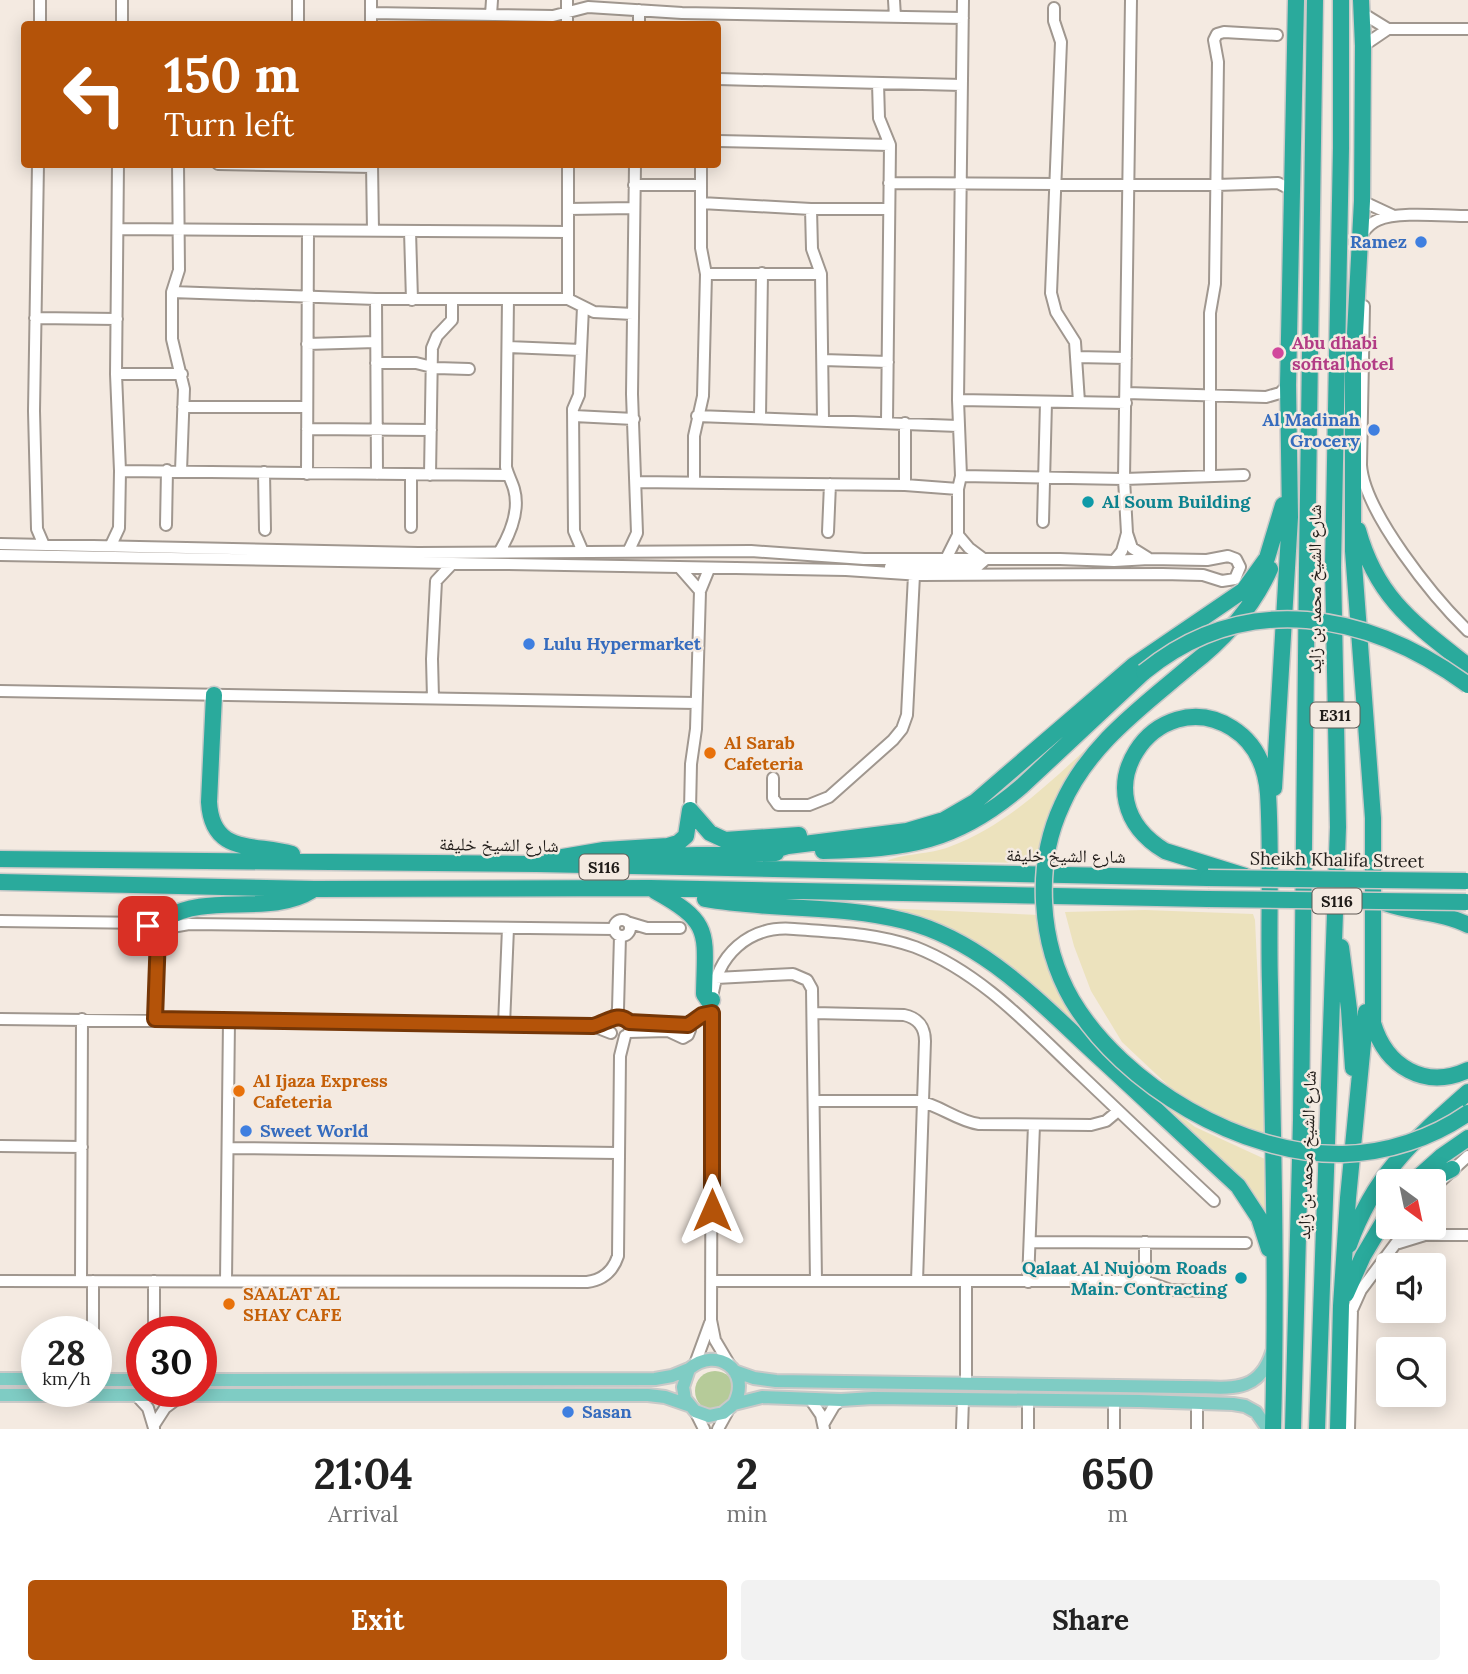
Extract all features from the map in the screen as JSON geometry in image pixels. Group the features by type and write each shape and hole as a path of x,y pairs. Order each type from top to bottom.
{"highway":[{"path":"1273,1429 1276,1274 1268,929 1270,825 1290,517 1288,385 1296,0"},
{"name":"شارع الشيخ محمد بن زايد","path":"1293,1429 1301,1120 1315,0"},
{"name":"شارع الشيخ محمد بن زايد","path":"1317,1429 1338,827 1332,566 1341,148 1341,0"},
{"path":"1363,4 1362,201 1353,372 1353,511 1354,571 1373,818 1373,1023 1383,1049 1404,1068 1416,1073 1443,1077 1468,1070"},
{"path":"766,853 782,847 894,834 932,824 975,802 1135,665 1244,590 1260,569 1272,546 1284,501 1288,468"},
{"path":"1290,485 1280,538 1265,580 1240,619 1225,636 1104,741 1076,778 1056,819 1046,861 1047,922 1053,954 1072,999 1101,1038 1148,1082 1202,1116 1261,1141 1309,1152 1358,1153 1390,1148 1420,1138 1468,1113"},
{"path":"1353,511 1365,553 1384,590 1412,621 1468,666"},
{"path":"622,867 653,857 891,848 929,841 988,813 1014,793 1144,672 1171,652 1217,630 1250,622 1298,618 1333,622 1420,654 1468,685"},
{"path":"214,695 209,802 216,828 222,836 239,846 287,852 306,862"},
{"path":"1209,872 1153,844 1135,824 1129,812 1126,774 1137,750 1155,731 1178,720 1202,718 1226,724 1238,732 1253,747 1263,766 1267,780 1270,825"},
{"path":"690,810 709,833 726,840 883,827 911,822 949,808 1023,762"},
{"path":"537,864 591,852 673,845 685,836 690,810"},
{"path":"0,851 103,853 122,860"},
{"name":"شارع الشيخ خليفة","path":"0,859 1209,872"},
{"name":"Sheikh Khalifa Street","path":"1209,872 1254,878 1467,881"},
{"name":"S116","path":"0,882 314,889 650,888 1208,900 1467,902"},
{"path":"650,888 682,906 699,924 704,940 705,996 712,1006"},
{"path":"164,927 190,909 290,900 314,889"},
{"path":"681,890 710,900 891,917 936,931 978,953 1020,984 1238,1186 1259,1218 1276,1274"},
{"path":"1379,901 1468,925"},
{"path":"1335,915 1349,1009 1355,1126"},
{"path":"1338,1429 1341,1306 1372,940"},
{"path":"1344,1264 1363,1211 1393,1164 1424,1131 1468,1092"},
{"path":"1427,1169 1468,1138"},
{"path":"1446,1172 1451,1169"},
{"path":"1341,1306 1363,1256 1376,1234"}],"main road":[{"path":"217,1380 654,1379 672,1376 713,1359 754,1378 776,1381 1238,1386 1251,1383 1266,1369 1276,1339"},
{"path":"692,1367 682,1387 692,1408"},
{"path":"732,1369 738,1377 739,1391 732,1407"},
{"path":"0,1379 21,1379"},
{"path":"382,1395 396,1388 422,1388 427,1380"},
{"path":"1139,1401 1150,1396 1181,1395 1184,1387"},
{"path":"0,1395 126,1395"},
{"path":"217,1396 648,1395 665,1397 702,1414 716,1415 732,1407 772,1397 1139,1401 1245,1406 1260,1416 1268,1429"}],"street":[{"path":"40,0 40,21"},
{"path":"122,0 122,21"},
{"path":"298,21 299,0"},
{"path":"371,0 371,19 434,14 553,16 567,19 588,7 682,13 963,18"},
{"path":"434,0 434,14"},
{"path":"491,15 492,0"},
{"path":"567,0 567,19"},
{"path":"681,0 682,13"},
{"path":"894,0 895,17"},
{"path":"946,559 958,535 958,489 961,476 958,400 963,0"},
{"path":"1114,561 1122,551 1127,533 1124,479 1131,0"},
{"path":"1363,4 1388,29"},
{"path":"1054,8 1054,22 1061,42 1051,298 1063,326 1074,339 1079,402"},
{"path":"639,10 639,21"},
{"path":"1363,47 1388,29 1468,29"},
{"path":"1210,476 1210,313 1215,284 1218,62 1214,43 1215,37 1224,32 1277,34"},
{"path":"721,79 962,85"},
{"path":"878,83 878,118 888,135 890,145 887,422"},
{"path":"721,141 890,145"},
{"path":"38,168 34,411 37,528 43,543"},
{"path":"111,545 119,528 120,471 116,374 118,168"},
{"path":"178,168 178,270 172,292 172,339 182,374 181,471"},
{"path":"372,168 373,231"},
{"path":"568,168 568,299"},
{"path":"629,551 637,533 632,394 635,168"},
{"path":"694,482 694,436 703,396 706,274 701,248 701,168"},
{"path":"889,183 1216,186 1278,183 1292,190"},
{"path":"634,185 701,186"},
{"path":"1362,201 1395,216"},
{"path":"701,203 811,209 889,209"},
{"path":"568,209 634,208"},
{"path":"811,209 812,249 821,274 823,419"},
{"path":"1361,235 1377,220 1395,216 1468,216"},
{"path":"118,229 568,232"},
{"path":"307,474 308,230"},
{"path":"410,231 412,300"},
{"path":"1360,258 1364,286 1363,482 1372,504 1423,582 1468,631"},
{"path":"760,417 762,273"},
{"path":"706,274 821,274"},
{"path":"172,292 412,300 568,299 594,312 633,314"},
{"path":"376,299 377,474"},
{"path":"500,551 511,532 515,495 506,467 508,299"},
{"path":"430,475 433,344 437,335 452,320 452,300"},
{"path":"566,552 574,531 573,409 579,395 583,307"},
{"path":"35,318 117,319"},
{"path":"307,344 376,342"},
{"path":"508,347 581,350"},
{"path":"1076,357 1126,358"},
{"path":"823,360 888,362"},
{"path":"376,363 416,363 432,368 469,369"},
{"path":"116,374 182,374"},
{"path":"958,400 1079,402 1126,398 1266,397 1280,393 1288,385"},
{"path":"1043,522 1046,402"},
{"path":"183,407 307,407"},
{"path":"574,416 634,419"},
{"path":"697,416 958,426"},
{"path":"905,423 905,485"},
{"path":"307,429 431,430"},
{"path":"166,525 167,470"},
{"path":"120,471 508,475"},
{"path":"264,472 265,530"},
{"path":"411,475 411,527"},
{"path":"961,476 1124,479 1244,475"},
{"path":"636,482 905,485 958,489"},
{"path":"828,532 830,484"},
{"path":"30,543 37,528"},
{"path":"119,528 130,545"},
{"path":"574,531 583,552"},
{"path":"511,532 520,551"},
{"path":"637,533 647,551"},
{"path":"1127,533 1135,551 1149,559"},
{"path":"958,535 985,560"},
{"path":"0,544 418,553 751,551 864,559 1114,561 1207,560 1228,556 1239,563 1240,572 1235,579 1226,582 1203,575 1162,574 914,575 679,567 0,555"},
{"path":"876,572 888,567 975,567 985,560"},
{"path":"418,563 436,581"},
{"path":"433,698 436,581 452,564"},
{"path":"679,567 700,591"},
{"path":"690,810 700,591 709,569"},
{"path":"772,778 773,798 778,805 816,804 834,793 898,735 905,722 907,708 914,575"},
{"path":"0,691 696,703"},
{"path":"147,923 153,914 161,913 164,927 155,1019"},
{"path":"0,921 147,923"},
{"path":"621,933 630,927 628,922 647,928"},
{"path":"147,923 149,929 189,924 508,928 621,933 647,928 680,928"},
{"path":"504,1025 508,928"},
{"path":"732,1369 715,1340 711,1320 712,1006 720,968 733,949 751,936 772,929 868,935 899,942 943,960 984,986 1009,1006 1214,1201"},
{"path":"620,1056 609,1027 618,1009 621,933"},
{"path":"716,978 798,974 810,984 813,1013 816,1281"},
{"path":"593,1026 619,1037 627,1030 665,1030 683,1038 690,1033 688,1025 712,1006"},
{"path":"813,1013 904,1015 915,1020 925,1035 917,1281"},
{"path":"0,1019 593,1026 621,1017 627,1030 620,1056 617,1242 607,1266 592,1278 579,1281 0,1281"},
{"path":"80,1280 82,1019"},
{"path":"226,1281 229,1021"},
{"path":"814,1101 923,1102 972,1123 1097,1124 1106,1121 1118,1111"},
{"path":"1028,1282 1034,1125"},
{"path":"0,1146 82,1147"},
{"path":"229,1149 617,1153"},
{"path":"1446,1174 1468,1156"},
{"path":"1446,1235 1468,1235"},
{"path":"1349,1429 1351,1322 1355,1301 1400,1239"},
{"path":"1397,1244 1410,1239"},
{"path":"1030,1242 1246,1242"},
{"path":"1145,1242 1145,1281"},
{"path":"93,1281 93,1316"},
{"path":"153,1281 154,1316"},
{"path":"711,1281 1145,1281 1171,1290 1212,1291"},
{"path":"966,1383 967,1282"},
{"path":"692,1367 703,1347 711,1320"},
{"path":"810,1399 824,1426"},
{"path":"824,1426 834,1406 841,1399"},
{"path":"962,1429 963,1399"},
{"path":"1028,1400 1028,1429"},
{"path":"1114,1401 1114,1429"},
{"path":"1197,1403 1197,1429"},
{"path":"147,1407 154,1427"},
{"path":"154,1427 166,1407"},
{"path":"718,1429 732,1407"},
{"path":"692,1408 704,1429"}],"green space":[{"path":"715,1371 729,1377 735,1391 729,1405 715,1411 701,1405 695,1391 701,1377"}],"sand":[{"path":"1096,740 1042,863 887,861 942,849 991,827 1028,801"},
{"path":"882,908 1039,915 1047,956 1138,1082 1195,1127 1267,1160 1270,1224 1031,989"},
{"path":"1145,910 1253,914 1265,1135 1215,1116 1174,1091 1122,1042 1091,991 1065,912"}],"place":[{"name":"Ramez","path":"1421,242"},
{"name":"Abu dhabi sofital hotel","path":"1278,353"},
{"name":"Al Madinah Grocery","path":"1374,430"},
{"name":"Al Soum Building","path":"1088,502"},
{"name":"Lulu Hypermarket","path":"529,644"},
{"name":"Al Sarab Cafeteria","path":"710,753"},
{"name":"Al Ijaza Express Cafeteria","path":"239,1091"},
{"name":"Sweet World","path":"246,1131"},
{"name":"Qalaat Al Nujoom Roads Main. Contracting","path":"1241,1278"},
{"name":"SAALAT AL SHAY CAFE","path":"229,1304"},
{"name":"Sasan","path":"568,1412"}],"route":[{"path":"148,926 152,932 158,934 155,1019 593,1026 621,1017 629,1022 688,1025 702,1015 712,1013 712,1210"}]}
